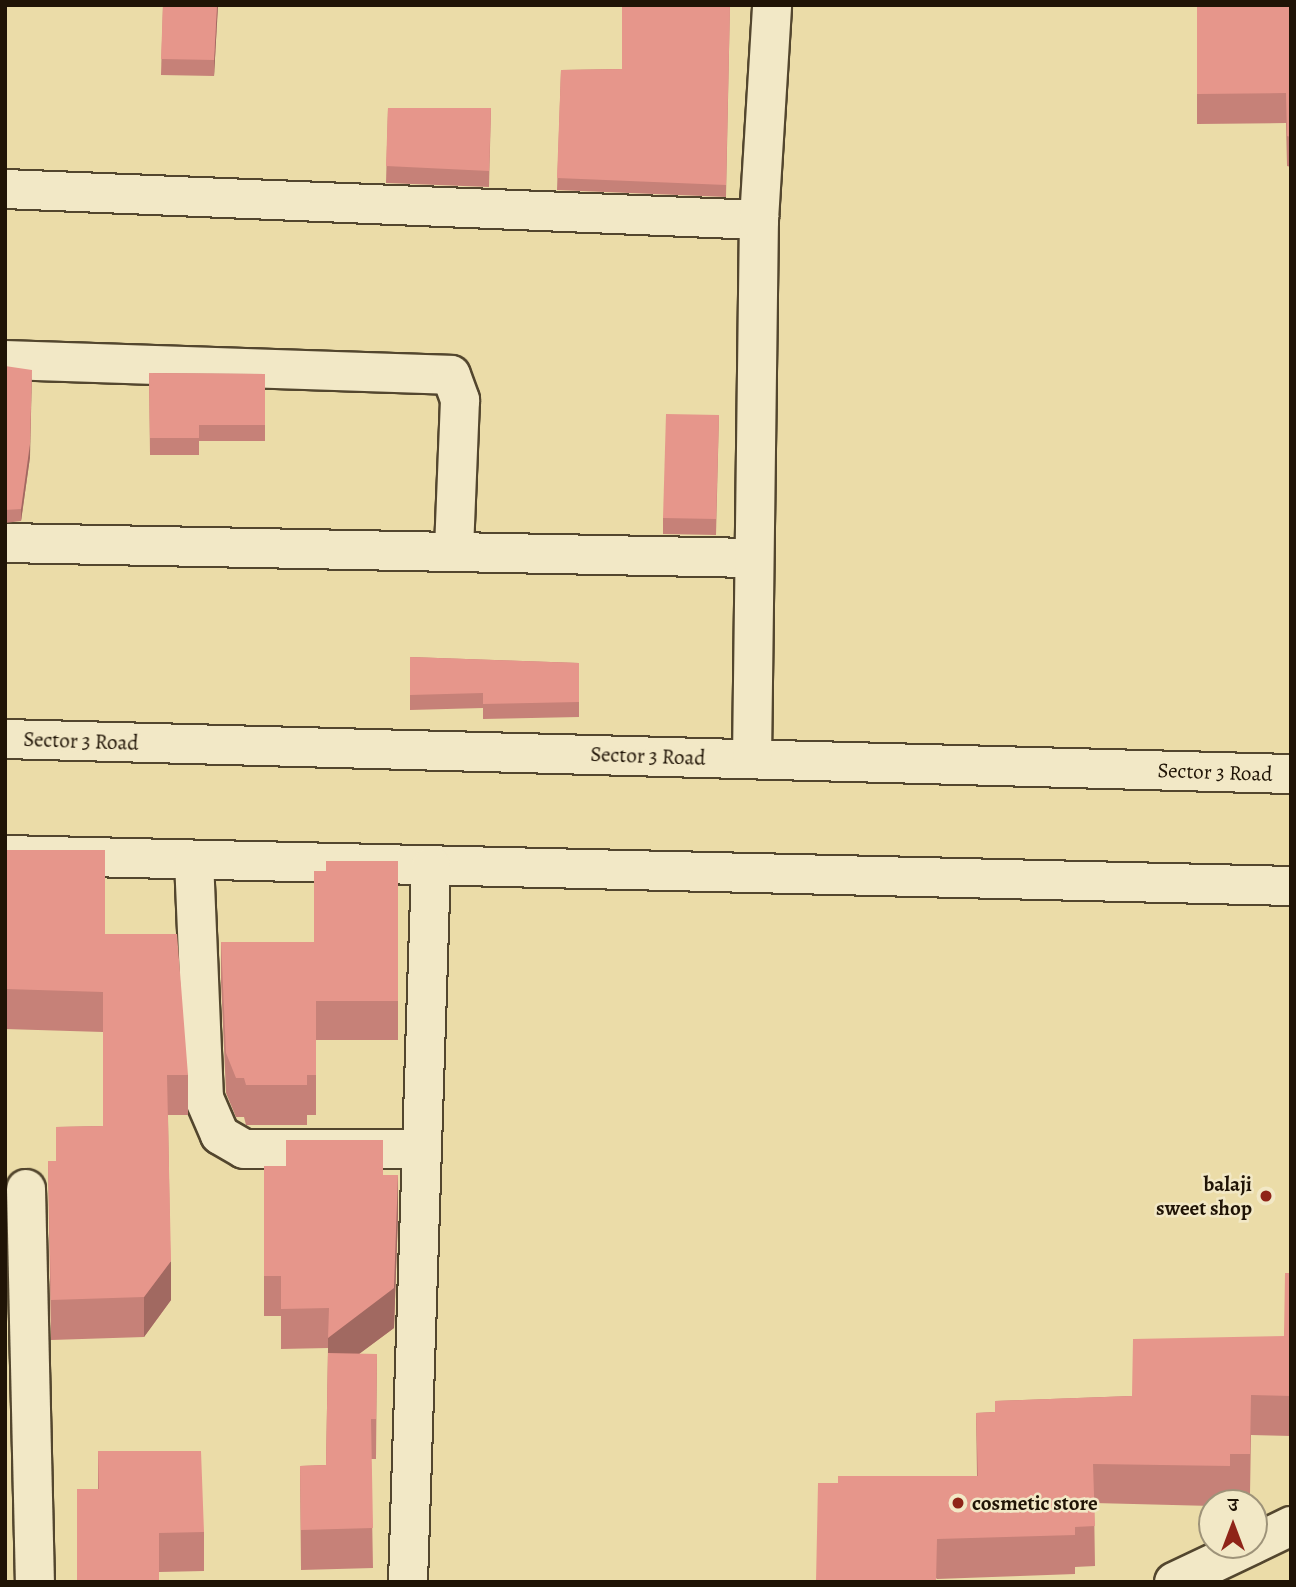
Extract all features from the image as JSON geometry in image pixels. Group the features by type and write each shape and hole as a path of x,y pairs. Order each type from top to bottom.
{"street":[{"path":"752,759 751,558 760,220 772,5"},
{"path":"5,189 760,220"},
{"path":"5,360 451,375 460,400 454,549"},
{"path":"5,542 454,549 751,558"},
{"name":"Sector 3 Road","path":"5,739 1291,774"},
{"path":"5,855 1291,886"},
{"path":"194,860 204,1098 220,1135 244,1149 422,1149"},
{"path":"408,1582 431,866"},
{"path":"26,1189 35,1582"},
{"path":"1268,1537 1291,1526"},
{"path":"1174,1582 1222,1559"}],"building":[{"path":"163,5 217,5 214,60 161,59"},
{"path":"622,5 730,5 726,185 557,178 561,70 622,69"},
{"path":"1197,5 1291,5 1291,137 1287,136 1286,93 1197,94"},
{"path":"388,108 491,108 489,171 386,166"},
{"path":"5,366 32,370 30,444 21,509 5,510"},
{"path":"149,373 265,374 265,425 199,425 199,438 150,438"},
{"path":"666,414 719,415 716,519 663,518"},
{"path":"410,657 579,663 579,702 483,704 483,693 410,695"},
{"path":"5,850 105,850 105,934 177,934 188,1075 167,1075 171,1261 144,1297 51,1300 48,1161 56,1161 56,1127 103,1126 103,992 5,989"},
{"path":"326,861 398,861 398,1001 316,1001 316,1075 307,1075 307,1085 246,1085 244,1078 236,1078 226,1053 221,942 314,942 314,871 326,871"},
{"path":"286,1140 383,1140 383,1175 398,1175 394,1288 328,1338 329,1308 281,1309 281,1276 264,1276 264,1166 286,1166"},
{"path":"1285,1273 1291,1273 1291,1396 1251,1395 1250,1454 1230,1454 1230,1466 1093,1464 1095,1526 1075,1527 1075,1535 937,1539 936,1582 816,1582 818,1483 838,1483 838,1476 978,1476 976,1413 995,1412 995,1401 1132,1396 1133,1339 1284,1336"},
{"path":"328,1353 377,1354 376,1419 371,1419 373,1528 301,1530 300,1466 326,1465"},
{"path":"98,1451 201,1451 204,1532 159,1533 159,1582 77,1582 77,1489 99,1489"}],"place":[{"name":"balaji sweet shop","path":"1266,1196"},
{"name":"cosmetic store","path":"958,1503"}]}
